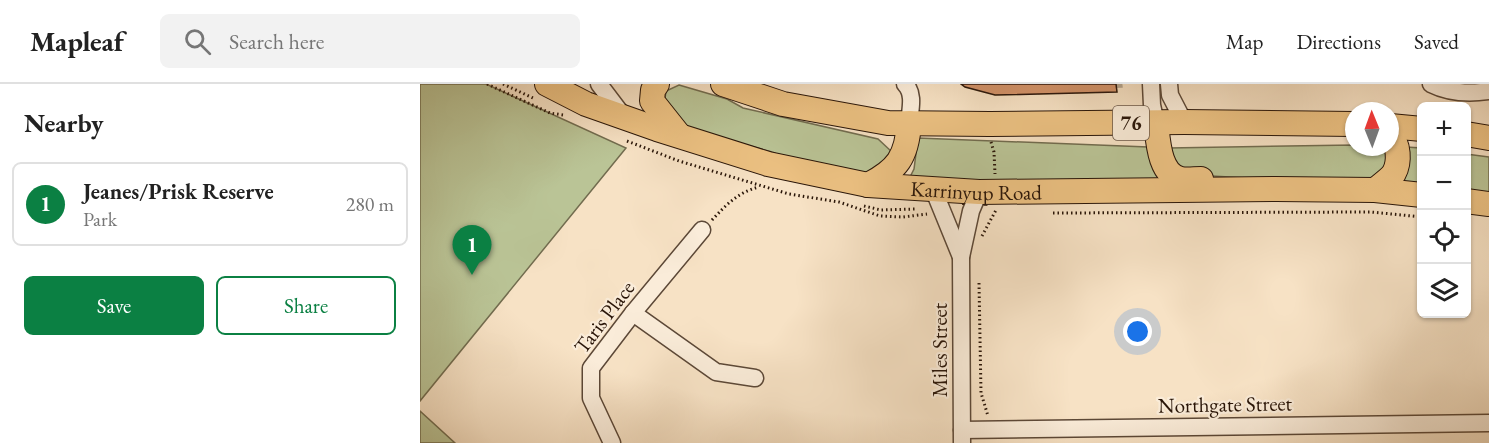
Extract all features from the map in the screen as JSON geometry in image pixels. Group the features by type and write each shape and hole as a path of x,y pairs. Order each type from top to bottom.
{"highway":[{"name":"Karrinyup Road","path":"547,84 586,104 768,164 868,186 990,198 1276,189 1375,190 1417,194"},
{"path":"657,84 653,90 652,101 679,135"},
{"name":"76","path":"723,84 783,104 888,123 1345,124"},
{"path":"1399,118 1417,119"},
{"path":"868,186 888,175 898,162 908,142 909,123"},
{"path":"1156,123 1159,152 1167,169 1178,179 1263,181 1276,189"},
{"path":"1471,125 1489,127"},
{"path":"1399,127 1417,129"},
{"path":"1471,135 1489,138"},
{"path":"1375,190 1393,173 1398,162 1397,156"},
{"path":"1471,202 1489,204"}],"street":[{"path":"599,84 625,117"},
{"path":"905,84 912,96 909,123"},
{"path":"1151,84 1156,123"},
{"path":"1168,84 1170,95 1184,122"},
{"path":"1431,84 1453,88 1463,93 1489,91"},
{"name":"Miles Street","path":"934,191 961,257"},
{"name":"Miles Street","path":"962,437 961,257 971,211 990,198"},
{"name":"Taris Place","path":"612,443 591,398 591,368 702,230"},
{"path":"633,313 716,372 755,378"},
{"name":"Northgate Street","path":"962,437 988,430 1489,423"}],"path":[{"path":"978,243 990,198 994,152 990,140 990,124"},
{"path":"702,230 733,199 745,191 762,186"},
{"path":"1047,212 1371,212 1417,217"},
{"path":"979,278 981,393 988,411 988,430"}],"green space":[{"path":"420,84 486,84 626,148 420,401"},
{"path":"679,85 727,99 743,108 878,139 892,152 874,175 801,165 772,152 685,128 664,106 666,91"},
{"path":"918,138 1148,147 1163,182 908,181 914,169"},
{"path":"1345,145 1345,156 1399,156 1399,147 1417,148 1417,188 1178,174 1169,148"},
{"path":"1471,155 1489,157 1489,193 1471,192"},
{"path":"420,411 455,443 420,443"}],"building":[{"path":"961,84 1116,84 1117,92 995,95"}],"place":[{"name":"Jeanes/Prisk Reserve","path":"472,275"}]}
